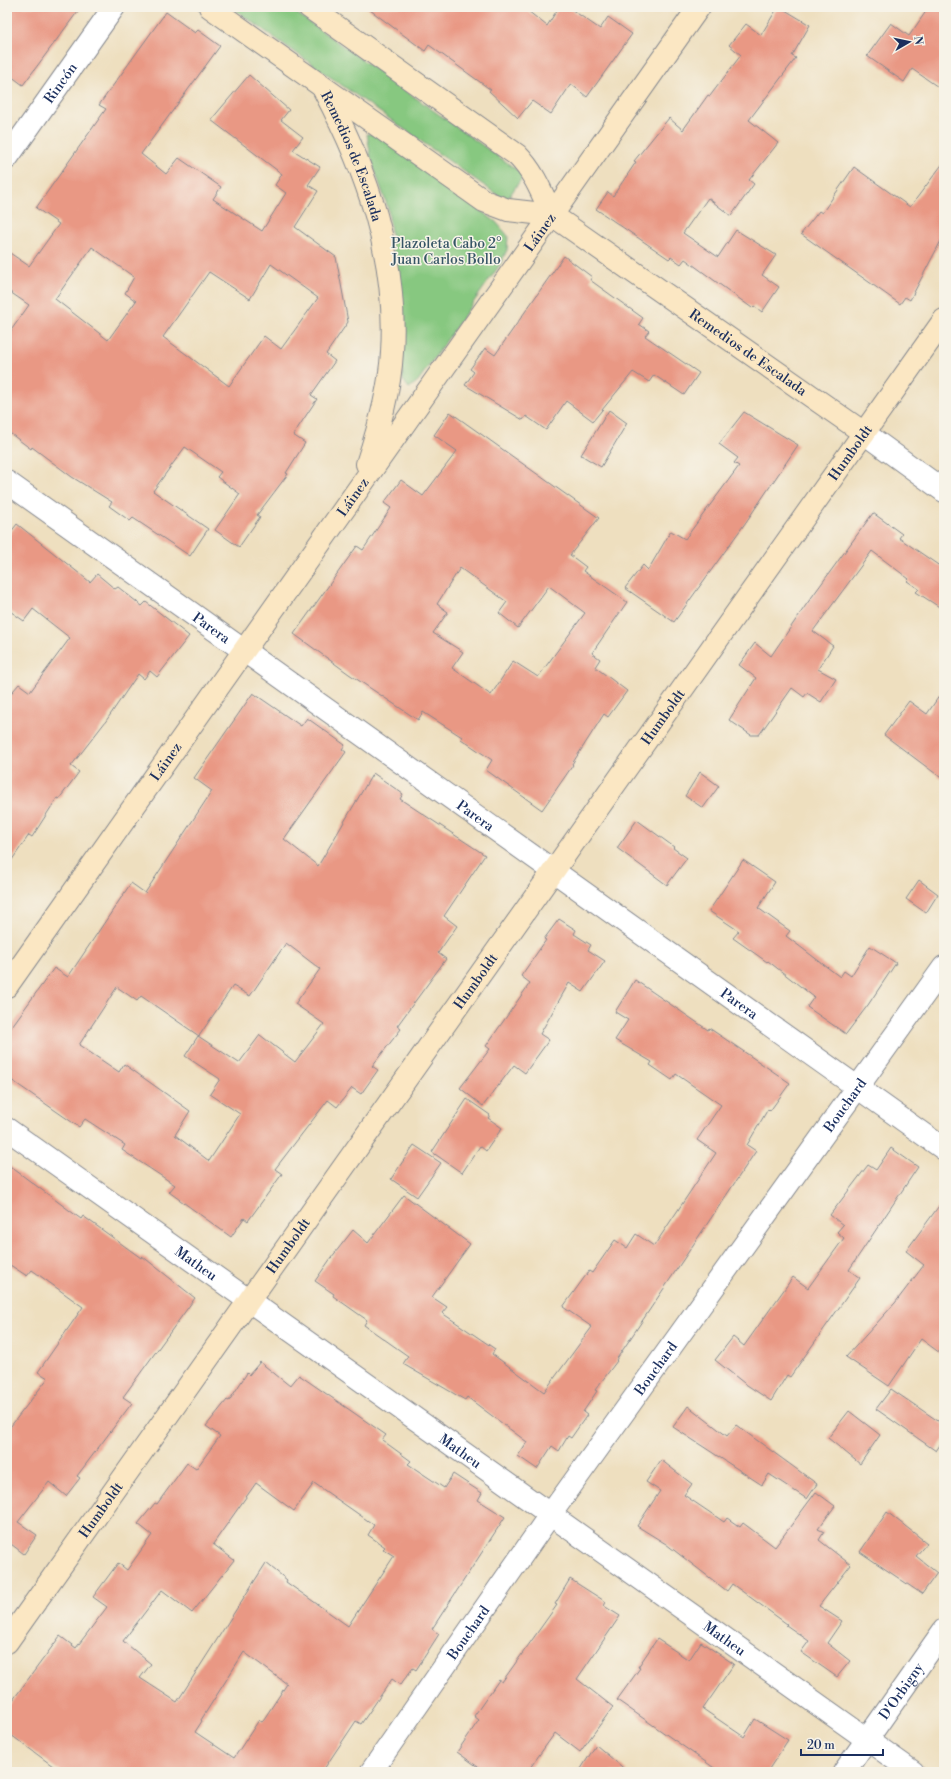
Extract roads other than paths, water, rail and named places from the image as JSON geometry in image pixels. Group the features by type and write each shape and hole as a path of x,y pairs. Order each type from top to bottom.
{"main road":[{"name":"Remedios de Escalada","path":"210,7 484,201 508,210 552,215 864,433"},
{"path":"309,7 517,154 527,164 535,176 552,215"},
{"name":"Láinez","path":"7,986 699,7"},
{"name":"Remedios de Escalada","path":"321,86 343,126 369,190 379,225 388,267 392,313 392,352 387,393 376,437 360,487"},
{"name":"Humboldt","path":"7,1642 944,320"}],"street":[{"name":"Rincón","path":"7,158 114,7"},
{"name":"Remedios de Escalada","path":"864,433 944,491"},
{"name":"Parera","path":"7,482 944,1149"},
{"name":"Bouchard","path":"371,1772 550,1515 944,967"},
{"name":"Matheu","path":"7,1129 913,1772"},
{"name":"D'Orbigny","path":"844,1772 944,1630"}],"park label":[{"name":"Plazoleta Cabo 2° Juan Carlos Bollo","path":"446,252"}]}
